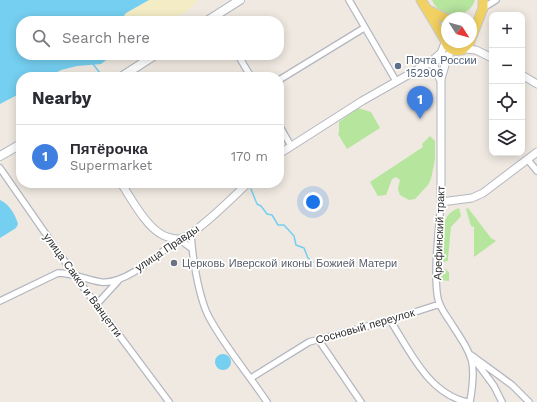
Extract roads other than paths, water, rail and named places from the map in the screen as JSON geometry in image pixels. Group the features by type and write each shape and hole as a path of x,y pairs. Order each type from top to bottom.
{"main road":[{"path":"220,16 240,0"},
{"path":"421,0 441,34"},
{"path":"477,22 482,7"},
{"path":"428,10 441,16"},
{"path":"130,72 148,60"},
{"path":"0,156 16,147"}],"street":[{"path":"349,0 396,81"},
{"path":"482,7 496,0"},
{"path":"284,77 364,28"},
{"path":"429,63 440,53 442,48"},
{"path":"284,151 396,81 429,63 462,48"},
{"path":"471,48 489,56"},
{"name":"Арефинский тракт","path":"448,55 441,79 441,202 437,280 440,304 471,354 473,362 473,379 470,402"},
{"path":"241,60 248,72"},
{"path":"429,63 434,66 441,79"},
{"path":"525,77 537,84"},
{"path":"284,134 291,146"},
{"path":"441,202 462,200 478,195 537,152"},
{"path":"528,160 537,171"},
{"name":"улица Сакко и Ванцетти","path":"0,168 75,276 97,304 166,401"},
{"path":"124,188 156,231 166,236 179,239 191,248"},
{"name":"улица Правды","path":"97,304 118,281 179,239 191,234 242,188"},
{"path":"191,234 191,248 203,301 210,319 267,402"},
{"path":"0,301 58,273 101,282 118,281"},
{"name":"Сосновый переулок","path":"251,378 285,356 318,339 390,320 440,304"},
{"path":"390,320 426,375 444,393 467,402"},
{"path":"318,339 361,402"},
{"path":"471,354 494,386 502,402"},
{"path":"471,354 512,385 529,402"}],"water":[{"path":"0,0 149,0 126,13 124,16 16,16 16,60 106,60 101,64 77,66 58,72 16,72 16,96 0,104"},
{"path":"0,200 11,210 18,224 16,228 0,238"},
{"path":"220,354 226,354 231,359 229,368 226,370 220,370 215,365 215,359"}],"waterway":[{"path":"93,64 99,72"},
{"path":"251,189 257,204 261,206 267,214 272,215 278,225 284,225 294,236 296,245 304,248 308,258 313,262"}],"place":[{"name":"Почта России 152906","path":"398,66"},
{"name":"Пятёрочка","path":"420,119"},
{"name":"Церковь Иверской иконы Божией Матери","path":"174,263"}]}
